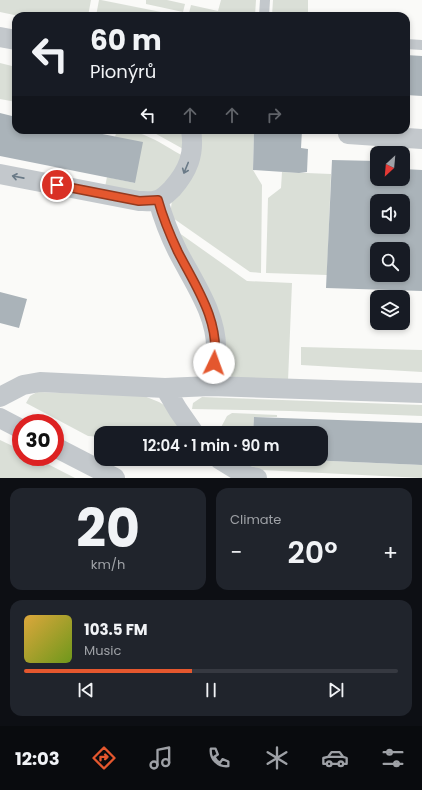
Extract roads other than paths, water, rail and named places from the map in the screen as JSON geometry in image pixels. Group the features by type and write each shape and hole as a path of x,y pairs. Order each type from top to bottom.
{"street":[{"path":"0,37 12,39"},
{"path":"0,174 139,201 158,200 168,193 183,177 191,157 193,140 192,134"},
{"path":"348,134 422,139"},
{"path":"158,200 162,216 178,251 196,284 211,319 216,352 211,386"},
{"path":"0,397 23,385 40,382 165,388 211,386 422,393"},
{"path":"165,388 189,426"},
{"path":"0,418 12,424"},
{"path":"64,452 115,478"},
{"path":"230,466 245,475 257,478"}],"lane":[{"path":"264,12 265,0"},
{"path":"410,44 422,45"}]}
